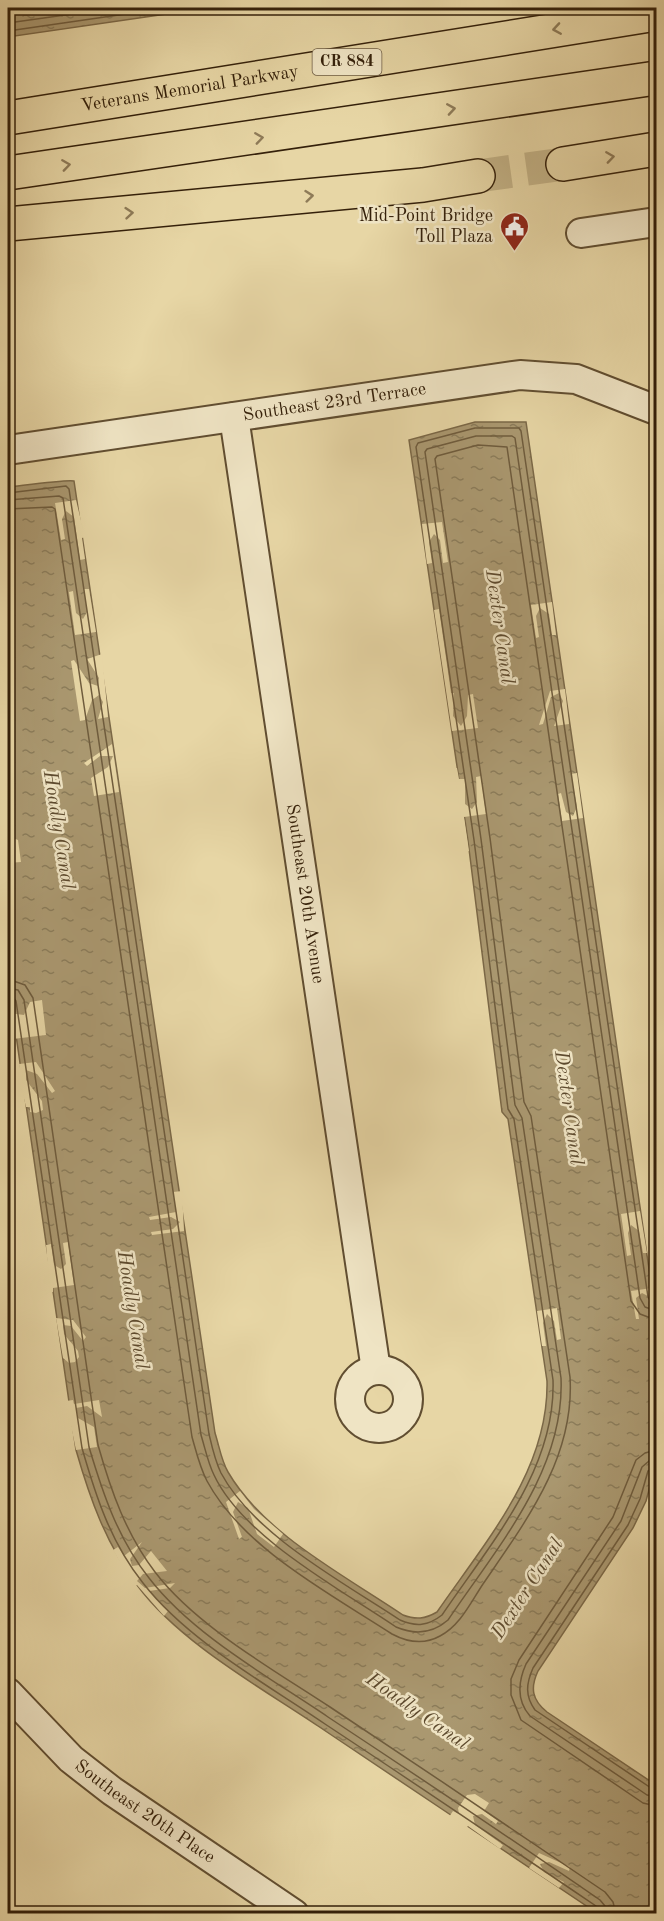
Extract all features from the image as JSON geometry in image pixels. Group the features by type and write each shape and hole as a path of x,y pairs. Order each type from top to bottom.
{"highway":[{"name":"Veterans Memorial Parkway","path":"8,118 657,14"},
{"path":"8,173 657,78"},
{"path":"563,164 657,149"},
{"path":"8,224 411,186 478,176"}],"street":[{"path":"581,233 657,222"},
{"name":"Southeast 23rd Terrace","path":"8,450 520,375 576,379 657,411"},
{"name":"Southeast 20th Avenue","path":"234,417 376,1370"},
{"name":"Southeast 20th Place","path":"8,1693 71,1759 112,1791 294,1914"}],"water":[{"path":"8,8 208,8 8,37"},
{"path":"475,422 526,422 656,1317 656,1464 646,1501 633,1528 538,1671 533,1688 535,1698 547,1712 656,1785 656,1913 597,1913 222,1662 175,1626 154,1606 137,1585 116,1554 100,1520 76,1450 8,980 8,487 74,481 215,1433 222,1458 228,1472 243,1494 262,1515 307,1552 403,1615 420,1618 437,1612 493,1532 526,1475 545,1414 547,1381 508,1119 502,1112 468,841 409,440"}],"pier":[{"path":"76,500 85,537 82,538 85,559 80,560 74,517 66,511 62,519 65,539 61,540 55,503"},
{"path":"442,522 448,562 443,563 440,540 434,534 429,542 432,563 427,564 422,524"},
{"path":"84,589 89,589 96,632 75,635 69,592 73,591 76,613 83,619 87,612"},
{"path":"552,602 556,635 552,635 549,614 540,608 536,616 539,637 536,638 531,605"},
{"path":"439,609 451,693 454,693 453,716 461,726 467,716 468,695 473,694 478,728 452,731 434,610"},
{"path":"102,654 108,717 98,719 103,702 99,695 92,700 85,720 80,721 71,661 74,660 89,683 98,686 99,678 87,659"},
{"path":"565,689 569,724 554,726 563,701 559,693 551,697 543,724 539,725 550,691"},
{"path":"112,744 119,792 94,796 91,778 108,767 113,756 100,756 87,766 84,763"},
{"path":"454,768 457,768 459,779 465,779 465,804 472,809 477,802 476,777 481,776 486,814 464,817 469,851 466,852"},
{"path":"577,773 583,818 562,821 558,794 561,793 566,812 573,816 577,807 571,774"},
{"path":"8,836 18,840 21,862 8,863"},
{"path":"42,1000 46,1035 13,1039 9,1013 24,1015 30,1002"},
{"path":"36,1062 55,1091 52,1093 37,1074 26,1070 26,1080 42,1101 43,1110 36,1113 30,1112 30,1107 26,1107 18,1073 20,1072 19,1064"},
{"path":"182,1191 184,1231 152,1235 151,1232 173,1229 180,1222 171,1217 150,1220 149,1217 176,1212 173,1192"},
{"path":"640,1211 647,1253 643,1253 639,1231 631,1225 628,1233 631,1255 627,1256 621,1214"},
{"path":"68,1242 74,1285 53,1288 53,1292 50,1292 46,1245 51,1244 54,1265 61,1269 66,1264 63,1243"},
{"path":"652,1288 653,1295 656,1295 656,1317 651,1317 648,1296 642,1293 636,1298 639,1319 636,1319 631,1291"},
{"path":"557,1308 561,1339 557,1340 554,1321 547,1314 543,1323 546,1346 542,1346 537,1311"},
{"path":"56,1318 73,1320 86,1337 83,1341 71,1326 63,1325 64,1334 78,1351 79,1357 75,1362 69,1363 63,1358"},
{"path":"73,1400 74,1404 99,1400 102,1417 87,1406 76,1408 78,1418 94,1427 97,1447 76,1450 66,1401"},
{"path":"240,1491 254,1509 283,1534 274,1547 257,1534 248,1508 238,1502 233,1512 242,1537 239,1539 226,1502"},
{"path":"142,1542 130,1559 132,1566 139,1565 151,1551 167,1571 143,1574 137,1581 145,1588 175,1583 170,1588 149,1591 168,1611 164,1616 137,1585 134,1587 113,1550 118,1547 124,1556"},
{"path":"475,1794 489,1803 484,1811 498,1821 496,1824 482,1814 473,1816 475,1825 503,1845 500,1849 468,1826 466,1828 449,1817 453,1811 459,1814 458,1808 467,1795"},
{"path":"539,1853 570,1867 569,1871 549,1862 540,1864 544,1872 564,1882 559,1888 529,1868"}],"tunnel":[{"path":"478,176 563,164"}],"place":[{"name":"Mid-Point Bridge Toll Plaza","path":"514,252"}],"water label":[{"name":"Dexter Canal","path":"499,627"},
{"name":"Hoadly Canal","path":"58,830"},
{"name":"Dexter Canal","path":"568,1108"},
{"name":"Hoadly Canal","path":"132,1310"},
{"name":"Dexter Canal","path":"528,1589"},
{"name":"Hoadly Canal","path":"417,1712"}]}
